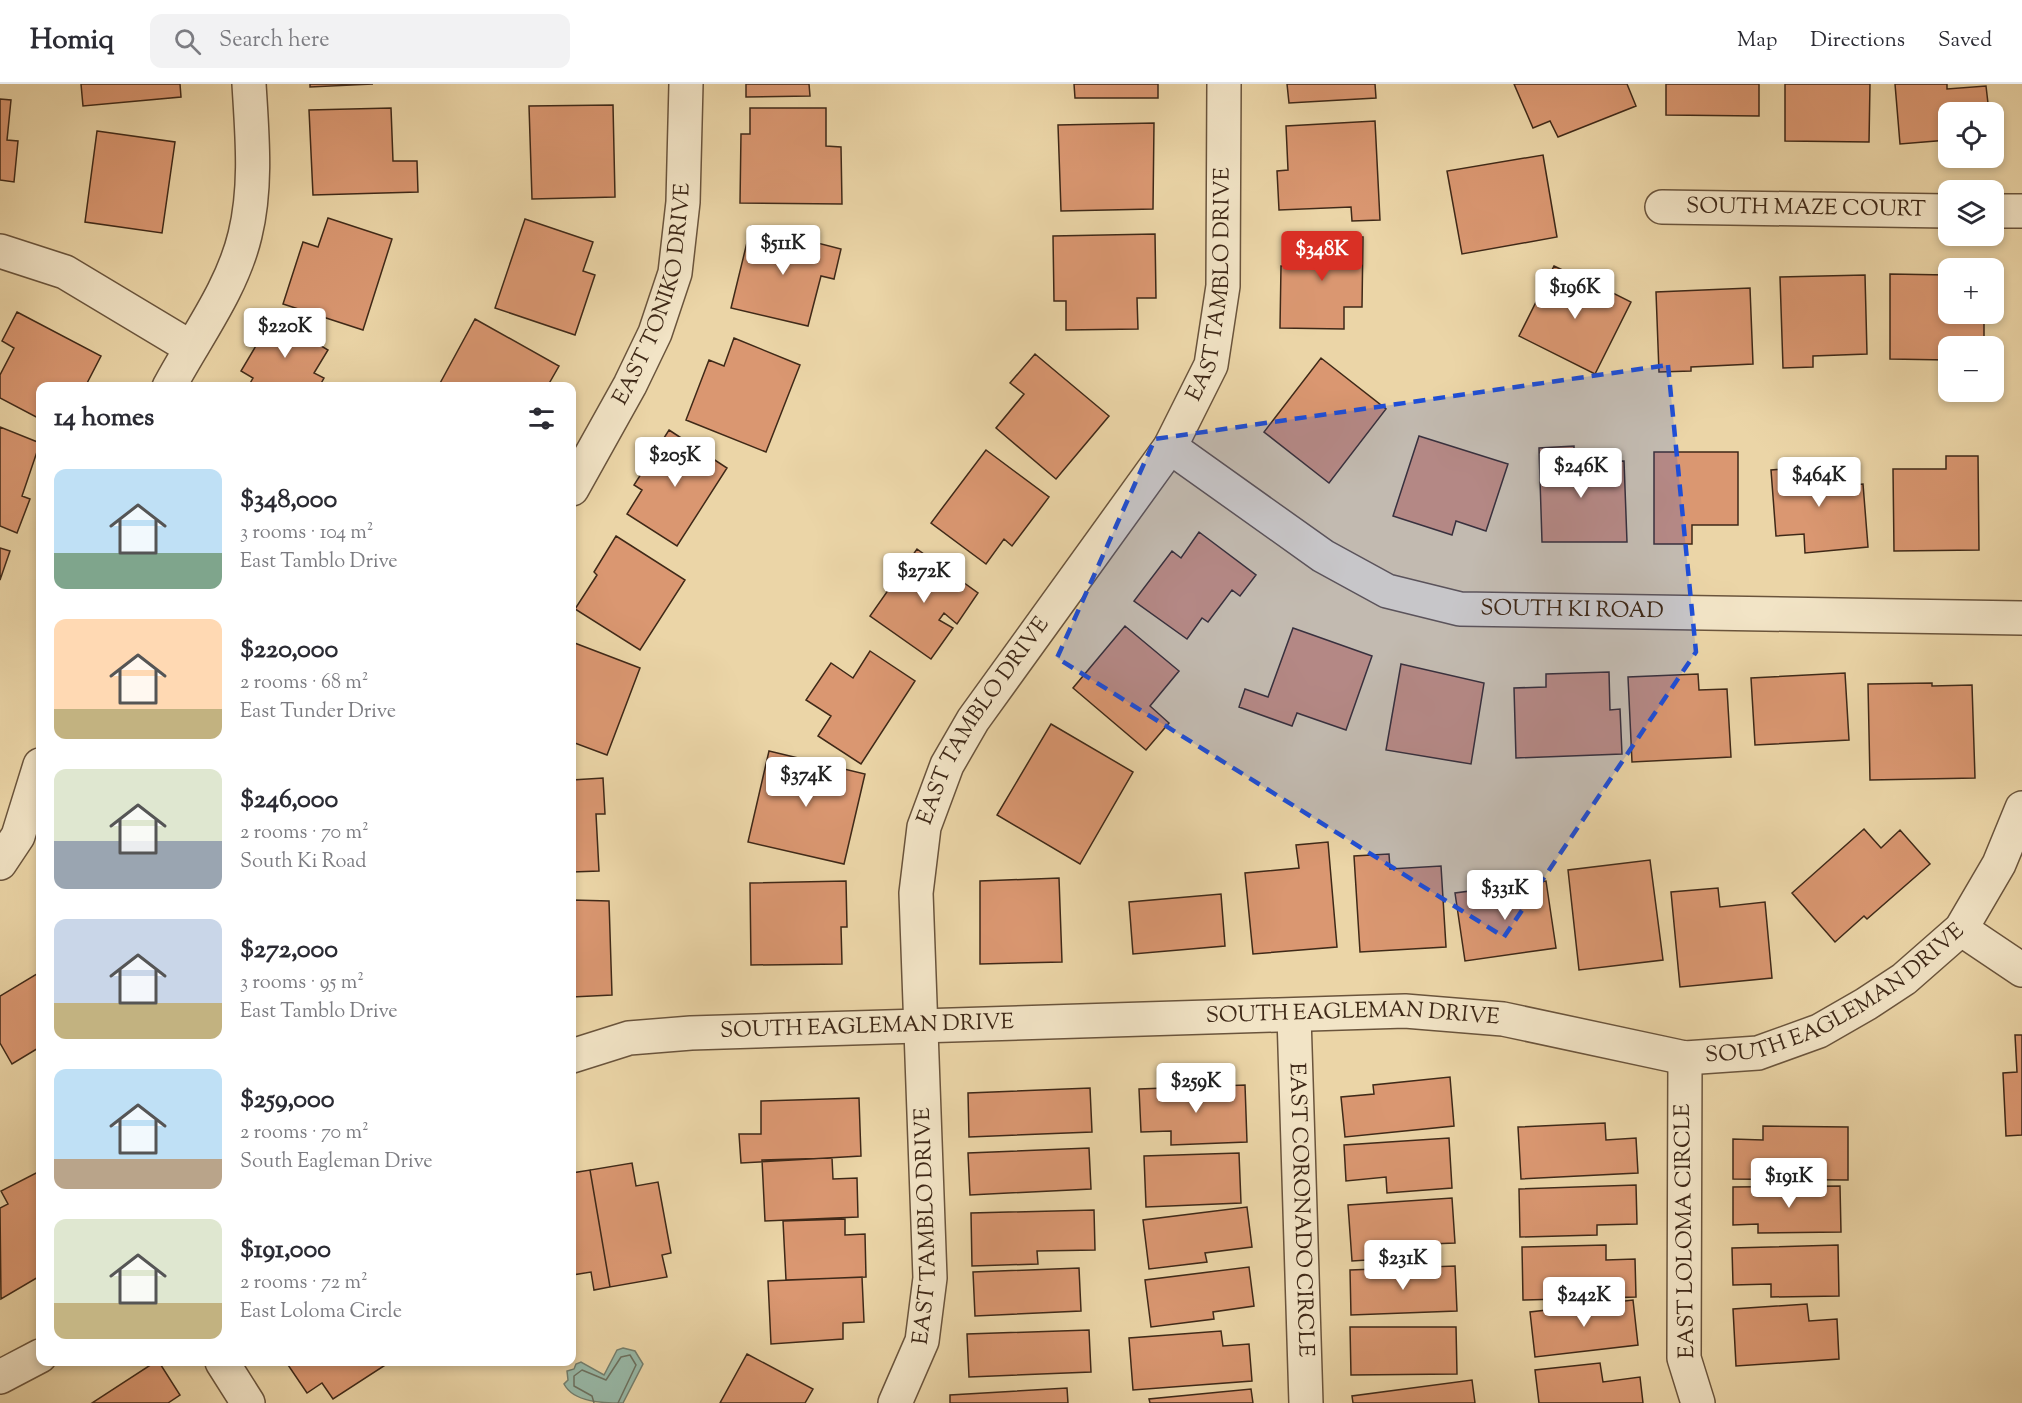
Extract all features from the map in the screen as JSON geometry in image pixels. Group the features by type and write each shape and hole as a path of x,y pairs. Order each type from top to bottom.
{"street":[{"path":"172,382 226,287 245,235 253,168 249,84"},
{"name":"EAST TONIKO DRIVE","path":"576,482 630,386 655,333 675,273 683,202 686,84"},
{"name":"EAST TAMBLO DRIVE","path":"895,1403 922,1341 930,1278 916,892 924,827 947,765 973,720 1170,447 1210,365 1223,285 1224,84"},
{"name":"SOUTH MAZE COURT","path":"1662,207 1938,211"},
{"path":"2004,211 2022,212"},
{"path":"0,251 64,272 190,347"},
{"name":"SOUTH KI ROAD","path":"1170,447 1341,566 1387,591 1460,609 2022,618"},
{"path":"0,863 18,836 36,778"},
{"name":"SOUTH EAGLEMAN DRIVE","path":"576,1055 639,1037 1405,1011 1503,1019 1685,1058 1758,1053 1820,1031 1904,979 1961,929 1999,864 2022,808"},
{"path":"1961,929 2022,970"},
{"name":"EAST CORONADO CIRCLE","path":"1294,1016 1306,1403"},
{"name":"EAST LOLOMA CIRCLE","path":"1685,1058 1684,1358 1698,1403"},
{"path":"0,1377 36,1358"},
{"path":"225,1366 248,1403"}],"highlighted area":[{"path":"1668,365 1696,652 1504,937 1057,658 1155,439"}],"water":[{"path":"623,1348 635,1351 643,1364 623,1403 590,1401 575,1395 564,1384 568,1380 567,1371 574,1369 576,1364 581,1362 604,1375 617,1350"}],"building":[{"path":"81,84 180,84 181,97 83,106"},
{"path":"310,84 373,84 310,87"},
{"path":"746,84 809,84 810,96 746,97"},
{"path":"1074,84 1158,84 1158,98 1075,98"},
{"path":"1287,84 1375,84 1376,98 1289,103"},
{"path":"1514,84 1627,84 1636,106 1558,137 1550,121 1533,128"},
{"path":"1666,84 1759,84 1759,116 1666,115"},
{"path":"1785,84 1870,84 1869,142 1785,141"},
{"path":"1895,84 1947,84 1947,89 1986,86 1988,102 1938,102 1938,141 1900,144"},
{"path":"0,99 11,100 7,140 18,141 14,182 0,180"},
{"path":"613,105 615,197 532,199 529,106"},
{"path":"391,108 393,161 417,161 418,192 313,195 309,110"},
{"path":"750,108 826,108 826,146 841,147 842,204 740,203 741,134 750,134"},
{"path":"1375,121 1380,220 1352,221 1351,207 1279,210 1277,171 1288,170 1286,126"},
{"path":"1154,123 1153,209 1061,211 1058,125"},
{"path":"97,131 175,142 162,233 85,222"},
{"path":"1543,155 1557,237 1462,254 1447,171"},
{"path":"328,218 392,239 363,330 283,304 303,242 318,247"},
{"path":"525,219 593,242 583,271 595,275 575,335 495,308"},
{"path":"751,226 841,249 834,279 821,276 808,326 731,308"},
{"path":"1155,234 1156,298 1137,298 1138,329 1066,330 1066,301 1054,301 1053,236"},
{"path":"1295,236 1363,237 1362,307 1344,307 1344,329 1280,328 1281,266 1295,266"},
{"path":"1554,266 1590,283 1583,297 1589,300 1597,285 1631,302 1595,374 1519,336"},
{"path":"1890,274 1938,275 1938,324 1984,324 1984,336 1938,336 1938,360 1890,359"},
{"path":"1865,275 1867,354 1813,356 1813,367 1783,368 1780,277"},
{"path":"1750,288 1753,364 1691,367 1691,371 1659,372 1656,292"},
{"path":"17,312 101,356 88,382 36,382 36,417 0,398 0,375 14,348 2,341"},
{"path":"273,317 328,350 314,373 324,378 322,382 251,382 253,378 241,371"},
{"path":"475,319 559,366 550,382 441,382"},
{"path":"734,338 800,365 766,452 686,420 709,360 724,366"},
{"path":"1035,354 1109,416 1056,479 996,428 1024,394 1010,383"},
{"path":"1321,358 1386,409 1329,483 1264,432"},
{"path":"0,427 36,441 36,455 22,496 30,499 17,533 0,526"},
{"path":"669,430 727,468 677,546 627,514 642,490 634,485"},
{"path":"1419,436 1508,464 1486,531 1456,521 1452,535 1393,516"},
{"path":"1574,446 1574,462 1624,461 1627,542 1542,542 1539,448"},
{"path":"986,450 1049,497 1012,546 1004,539 986,564 931,523"},
{"path":"1654,452 1738,452 1738,525 1692,525 1692,544 1654,544"},
{"path":"1946,456 1978,456 1979,550 1894,551 1893,469 1946,469"},
{"path":"1840,464 1842,486 1863,484 1868,547 1805,553 1804,534 1776,536 1771,470"},
{"path":"1199,532 1256,575 1240,596 1232,590 1208,622 1202,618 1187,639 1134,601 1172,551 1181,558"},
{"path":"616,536 685,580 640,650 576,610 597,575 594,572"},
{"path":"0,548 10,551 0,580"},
{"path":"917,549 978,593 957,624 944,613 939,620 953,628 931,659 870,616"},
{"path":"1125,626 1179,671 1150,706 1169,723 1146,750 1073,688"},
{"path":"1293,628 1372,656 1346,730 1297,713 1292,726 1239,707 1245,689 1268,697"},
{"path":"576,644 640,668 607,755 576,743"},
{"path":"870,651 915,681 861,764 818,736 831,716 806,700 831,663 853,678"},
{"path":"1401,664 1484,683 1471,764 1386,750"},
{"path":"1609,672 1610,710 1620,709 1622,754 1516,758 1514,688 1546,687 1546,674"},
{"path":"1845,673 1849,740 1755,745 1751,678"},
{"path":"1698,674 1699,690 1727,689 1731,757 1632,762 1628,677"},
{"path":"1932,683 1932,686 1972,685 1975,778 1870,780 1868,684"},
{"path":"1051,724 1133,772 1080,864 997,815"},
{"path":"769,751 865,774 844,864 748,842"},
{"path":"603,778 605,814 596,814 599,871 576,872 576,780"},
{"path":"1864,829 1881,848 1900,830 1930,864 1867,919 1864,916 1835,942 1792,893"},
{"path":"1328,842 1337,947 1253,954 1245,873 1299,868 1296,845"},
{"path":"1389,854 1390,869 1441,866 1446,947 1360,952 1354,856"},
{"path":"1650,860 1663,960 1579,970 1568,870"},
{"path":"1059,878 1062,962 980,964 980,881"},
{"path":"846,881 847,927 841,927 842,964 751,965 750,883"},
{"path":"1546,881 1556,948 1465,961 1455,893"},
{"path":"1718,888 1720,907 1765,902 1772,978 1680,987 1671,892"},
{"path":"1221,894 1225,946 1133,954 1129,902"},
{"path":"576,900 609,901 612,995 576,997"},
{"path":"36,974 36,1049 12,1064 0,1043 0,996"},
{"path":"2015,1035 2022,1035 2022,1135 2006,1136 2003,1073 2017,1072"},
{"path":"1450,1077 1454,1126 1345,1137 1341,1097 1374,1094 1373,1085"},
{"path":"1245,1085 1247,1142 1171,1145 1171,1131 1141,1132 1139,1089"},
{"path":"1090,1088 1092,1132 969,1137 968,1093"},
{"path":"859,1098 861,1156 741,1163 739,1134 761,1134 761,1101"},
{"path":"1605,1123 1606,1140 1636,1138 1638,1173 1521,1179 1518,1127"},
{"path":"1763,1126 1848,1127 1848,1180 1733,1179 1733,1139 1763,1140"},
{"path":"1449,1138 1452,1188 1387,1193 1386,1177 1346,1181 1344,1145"},
{"path":"1089,1148 1091,1189 970,1195 968,1153"},
{"path":"1239,1153 1241,1203 1146,1207 1144,1156"},
{"path":"832,1158 833,1179 857,1178 858,1217 765,1221 762,1160"},
{"path":"632,1163 636,1186 658,1182 671,1253 662,1255 667,1277 610,1287 590,1170"},
{"path":"590,1170 610,1287 594,1290 591,1272 576,1274 576,1172"},
{"path":"36,1173 36,1278 1,1299 0,1208 8,1204 1,1191"},
{"path":"1636,1185 1637,1224 1597,1225 1597,1235 1520,1237 1519,1189"},
{"path":"1840,1186 1841,1232 1758,1233 1758,1224 1733,1225 1733,1187"},
{"path":"1452,1198 1455,1243 1430,1244 1430,1256 1352,1261 1348,1205"},
{"path":"1247,1207 1252,1247 1205,1253 1207,1262 1149,1269 1143,1220"},
{"path":"1094,1210 1095,1250 1037,1251 1038,1264 972,1266 971,1213"},
{"path":"845,1219 845,1235 865,1234 866,1277 786,1280 783,1221"},
{"path":"1606,1245 1606,1260 1635,1259 1636,1297 1523,1300 1522,1247"},
{"path":"1838,1245 1839,1296 1771,1297 1771,1284 1733,1285 1732,1248"},
{"path":"1455,1266 1457,1311 1351,1315 1350,1270"},
{"path":"1249,1267 1254,1306 1213,1312 1214,1319 1151,1327 1145,1280"},
{"path":"1079,1268 1081,1311 975,1316 973,1272"},
{"path":"862,1277 864,1322 843,1323 843,1339 771,1344 768,1281"},
{"path":"1633,1300 1638,1345 1535,1357 1530,1312"},
{"path":"1807,1304 1809,1321 1837,1319 1839,1359 1736,1366 1733,1309"},
{"path":"1350,1327 1456,1327 1457,1374 1351,1375"},
{"path":"1089,1330 1091,1372 969,1377 967,1334"},
{"path":"1221,1331 1223,1346 1249,1344 1252,1381 1133,1390 1129,1338"},
{"path":"747,1354 813,1389 805,1403 720,1403"},
{"path":"1600,1363 1603,1382 1640,1377 1643,1403 1539,1403 1535,1370"},
{"path":"149,1366 162,1366 180,1395 168,1403 92,1403"},
{"path":"289,1366 384,1366 333,1399 322,1383 307,1393"},
{"path":"1472,1380 1475,1403 1353,1403 1352,1396"},
{"path":"1067,1388 1068,1403 950,1403 950,1395"},
{"path":"1251,1389 1253,1403 1150,1403 1149,1399"}]}
